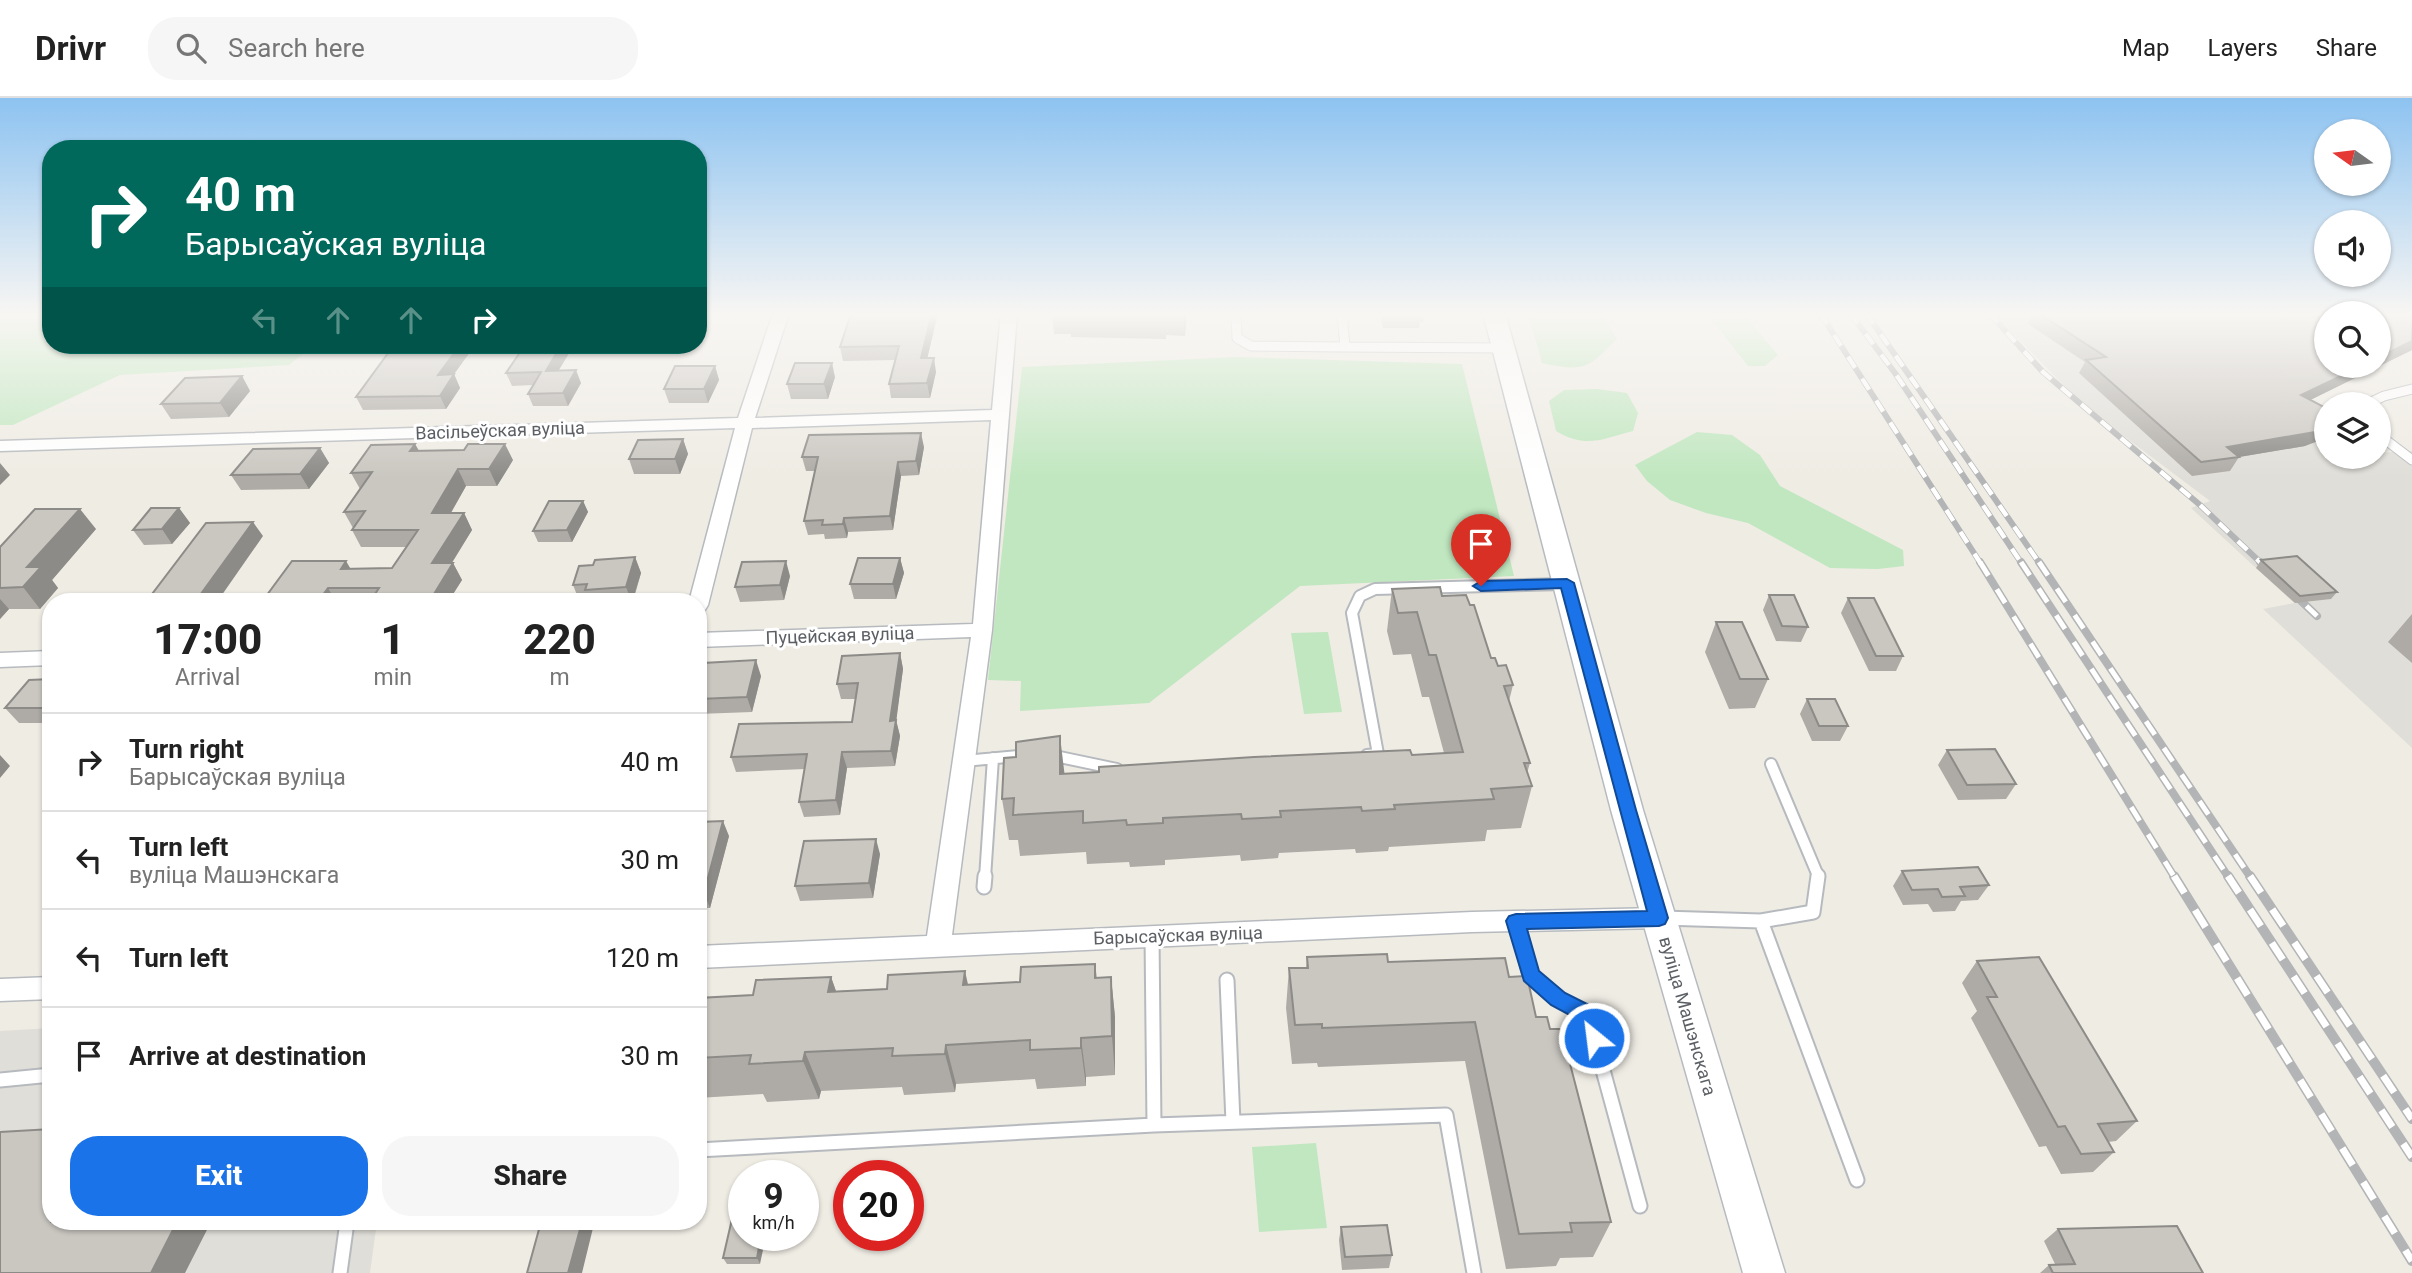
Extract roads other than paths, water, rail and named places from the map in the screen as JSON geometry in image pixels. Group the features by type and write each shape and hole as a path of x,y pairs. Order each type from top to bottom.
{"main road":[{"name":"вуліца Машэнскага","path":"1509,368 1627,810 1764,1273"}],"street":[{"path":"701,593 745,422 763,368"},
{"path":"938,944 982,630 1004,368"},
{"name":"Васільеўская вуліца","path":"0,446 1000,415"},
{"name":"Пуцейская вуліца","path":"707,640 982,630"},
{"path":"0,660 42,658"},
{"name":"Барысаўская вуліца","path":"707,957 938,944 1516,921 1659,918"},
{"path":"0,990 42,988"}],"lane":[{"path":"2391,394 2412,389"},
{"path":"2391,443 2412,460"},
{"path":"1352,756 1378,754 1352,613 1360,596 1375,589 1567,583"},
{"path":"963,761 1042,753 1128,771"},
{"path":"984,887 992,758"},
{"path":"1659,918 1760,921 1813,912 1820,880 1771,764"},
{"path":"1516,921 1530,975 1558,999 1588,1014 1640,1206"},
{"path":"1760,921 1857,1180"},
{"path":"1152,936 1154,1125"},
{"path":"1227,981 1233,1122"},
{"path":"0,1080 42,1077"},
{"path":"707,1150 1154,1125 1446,1115 1474,1273"},
{"path":"341,1273 346,1230"}],"railway":[{"path":"1855,368 1981,564"},
{"path":"1891,368 2022,564"},
{"path":"1904,368 2040,564"},
{"path":"2039,368 2200,505 2262,564"},
{"path":"1980,562 2175,878"},
{"path":"2021,562 2229,878"},
{"path":"2039,562 2251,878"},
{"path":"2260,562 2317,616"},
{"path":"2174,876 2412,1261"},
{"path":"2228,876 2412,1157"},
{"path":"2250,876 2412,1119"}]}
